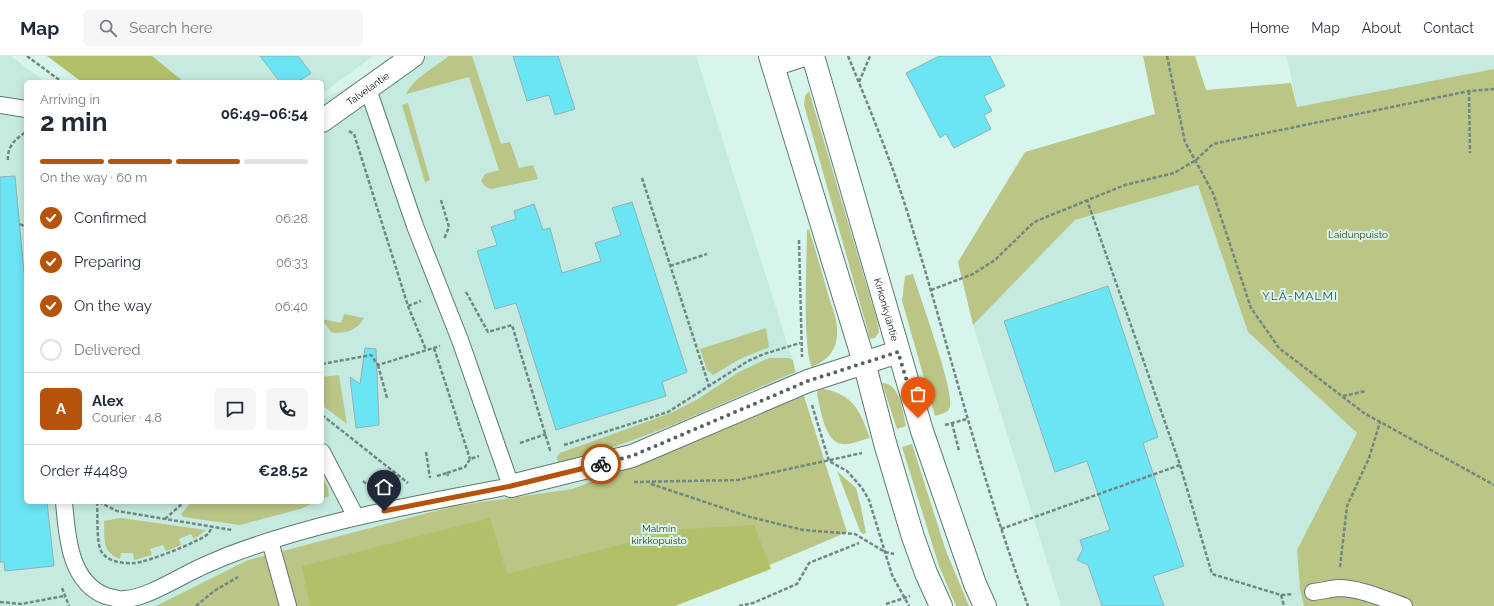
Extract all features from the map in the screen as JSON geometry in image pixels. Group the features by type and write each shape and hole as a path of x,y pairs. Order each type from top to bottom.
{"main road":[{"name":"Talvelantie","path":"324,120 413,56"},
{"path":"802,56 772,60 864,362 885,443 926,573 941,606"},
{"name":"Kirkonkyläntie","path":"813,56 853,188 898,352 922,431 951,518 985,606"},
{"path":"511,486 632,456 808,381 898,352"}],"lane":[{"path":"64,504 70,548 77,569 91,588 106,596 124,599 149,592 201,566 270,541 356,517 511,486 460,340 415,226 368,89"},
{"path":"0,105 24,109"},
{"path":"324,456 356,517"},
{"path":"270,541 288,606"},
{"path":"1313,592 1338,588 1370,594 1404,606"}],"path":[{"path":"27,56 59,80"},
{"path":"848,56 883,142 931,290 1000,530 1028,606"},
{"path":"859,83 870,56"},
{"path":"1166,56 1185,142 1213,193 1251,308 1279,348 1364,413 1494,485"},
{"path":"931,290 973,274 989,264 1034,222 1125,185 1174,173 1196,160 1213,144 1469,91 1494,89"},
{"path":"1469,91 1470,153"},
{"path":"343,128 354,134 408,306 426,350"},
{"path":"8,160 8,153 13,142 24,134"},
{"path":"642,178 709,386"},
{"path":"441,200 450,227 443,244"},
{"path":"1087,200 1180,465 1212,574 1282,595 1313,592"},
{"path":"20,224 24,226"},
{"path":"799,238 800,344 804,368 821,438 829,461"},
{"path":"670,266 707,254"},
{"path":"466,291 488,332"},
{"path":"378,365 512,324 550,450 668,412 754,359 800,344"},
{"path":"434,348 470,459"},
{"path":"324,364 371,355 378,365 387,398"},
{"path":"1342,397 1366,390"},
{"path":"324,417 410,485"},
{"path":"1338,588 1347,506 1369,458 1380,422"},
{"path":"952,423 959,451"},
{"path":"426,452 430,478"},
{"path":"628,482 649,483 738,480 829,461 847,471 862,488 869,500 892,575 909,606"},
{"path":"1000,530 1180,465"},
{"path":"424,480 447,473 454,497"},
{"path":"649,483 750,517 803,530 855,534 885,552 900,556"},
{"path":"98,504 99,540 102,552 111,559 124,563 137,563 175,550 209,533 212,527"},
{"path":"102,504 118,511 234,530"},
{"path":"165,519 182,504"},
{"path":"739,606 753,603 797,584 809,563 860,543"},
{"path":"196,606 214,592 244,573 277,562"},
{"path":"0,602 21,604 64,596 87,583"},
{"path":"886,604 916,594"},
{"path":"1282,595 1284,606"},
{"path":"64,596 69,606"}],"shaded area":[{"path":"0,56 11,56 42,80 24,80 24,504 324,504 324,98 415,56 696,56 804,396 640,464 572,489 454,506 248,560 156,606 0,606"},
{"path":"47,56 373,56 324,93 324,80 79,80"},
{"path":"1287,56 1494,56 1494,69 1297,107"},
{"path":"1198,185 1248,332 1357,433 1297,550 1300,589 1304,606 1061,606 973,325 1075,220"}],"green space":[{"path":"47,56 152,56 182,80 79,80"},
{"path":"449,56 472,56 501,144 510,142 519,168 533,165 538,179 491,189 486,187 481,181 485,174 499,170 469,77 406,94 419,78"},
{"name":"Laidunpuisto","path":"1143,56 1195,56 1206,90 1291,83 1297,107 1494,69 1494,606 1304,606 1300,589 1297,550 1357,433 1248,332 1198,185 1075,220 973,325 958,262 1025,152 1155,114"},
{"path":"809,91 877,320 879,332 875,338 870,339 804,105 805,96"},
{"path":"408,103 430,180 425,182 402,105"},
{"path":"809,229 837,325 836,340 833,350 822,362 812,367 809,357 806,322 807,230"},
{"path":"913,274 936,343 950,398 950,407 948,411 935,416 902,301 905,276"},
{"path":"344,314 364,318 358,326 350,331 341,333 331,332 324,322 324,319 341,323"},
{"path":"766,328 769,347 740,359 713,375 707,370 700,349"},
{"path":"769,358 789,358 793,360 795,372 649,434 589,455 558,463 557,456 560,453 671,413 698,399 739,372"},
{"path":"339,375 347,424 324,407 324,377"},
{"path":"882,383 888,384 897,393 902,406 906,426 897,429"},
{"path":"824,389 842,395 849,400 859,412 870,438 842,444 831,438 824,424 817,394 818,390"},
{"name":"Malmin kirkkopuisto","path":"804,396 847,532 674,606 156,606 248,560 454,506 572,489 640,464"},
{"path":"912,444 946,551 969,606 956,606 939,566 902,447"},
{"path":"837,471 856,488 866,533 863,534 860,531"},
{"path":"324,480 328,488 329,496 324,498"},
{"path":"189,504 311,504 300,509 240,525 183,517 181,514"},
{"path":"121,518 206,530 194,539 191,534 179,539 181,545 166,551 163,545 150,549 152,555 134,560 133,553 121,553 120,559 110,552 105,544 104,521"},
{"path":"490,518 507,574 681,529 754,525 771,569 675,606 310,606 302,566"}],"building":[{"path":"260,56 298,56 311,73 301,80 278,80"},
{"path":"513,56 558,56 575,109 555,115 549,95 527,101"},
{"path":"939,56 990,56 1005,86 984,96 992,111 984,115 991,129 954,148 946,134 940,138 906,73"},
{"path":"15,176 24,273 24,504 47,504 54,566 5,571 4,562 0,562 0,177"},
{"path":"632,202 687,372 662,382 666,396 556,430 516,303 495,309 477,251 497,245 491,227 516,219 514,211 534,204 543,230 550,228 562,273 601,261 595,243 621,235 612,208"},
{"path":"1108,286 1158,437 1143,443 1184,566 1153,576 1164,606 1102,606 1088,565 1077,560 1083,549 1080,540 1110,530 1087,461 1055,472 1004,321"},
{"path":"365,348 376,349 379,425 356,428 350,377 360,384"}],"way so far":[{"path":"601,464 632,456 711,424 808,381 898,352 918,418"}],"district":[{"name":"YLÄ-MALMI","path":"1300,296"}],"route":[{"path":"384,511 511,486 601,464"}]}
